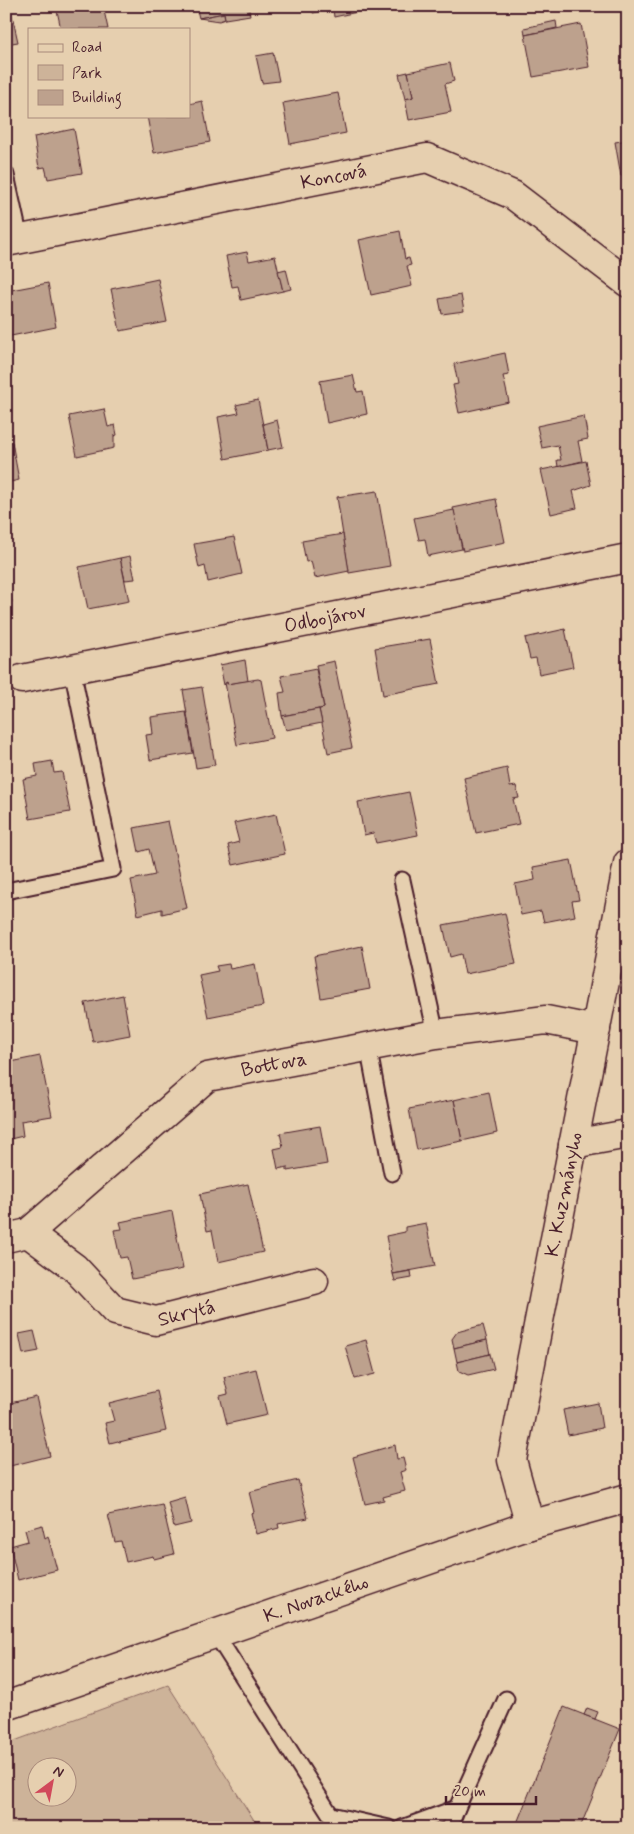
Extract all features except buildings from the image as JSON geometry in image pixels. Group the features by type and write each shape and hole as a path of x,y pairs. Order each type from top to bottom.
{"street":[{"name":"Koncová","path":"13,241 427,158 514,195 628,283"},
{"name":"Odbojárov","path":"22,679 628,558"},
{"name":"K. Kuzmányho","path":"530,1525 512,1460 628,863"},
{"name":"Bottova","path":"17,1235 207,1076 436,1034 546,1020 596,1030"},
{"path":"573,1144 628,1134"},
{"name":"Skrytá","path":"17,1235 75,1268 115,1311 156,1321 314,1281"},
{"name":"K. Novackého","path":"6,1706 530,1525 628,1498"}],"lane":[{"path":"6,175 13,241"},
{"path":"6,891 114,869 72,669"},
{"path":"402,880 436,1034"},
{"path":"368,1046 392,1173"},
{"path":"215,1633 335,1821 389,1828"},
{"path":"448,1828 506,1699"},
{"path":"402,1828 457,1808"}],"green space":[{"path":"168,1685 259,1828 6,1828 6,1744"}]}
